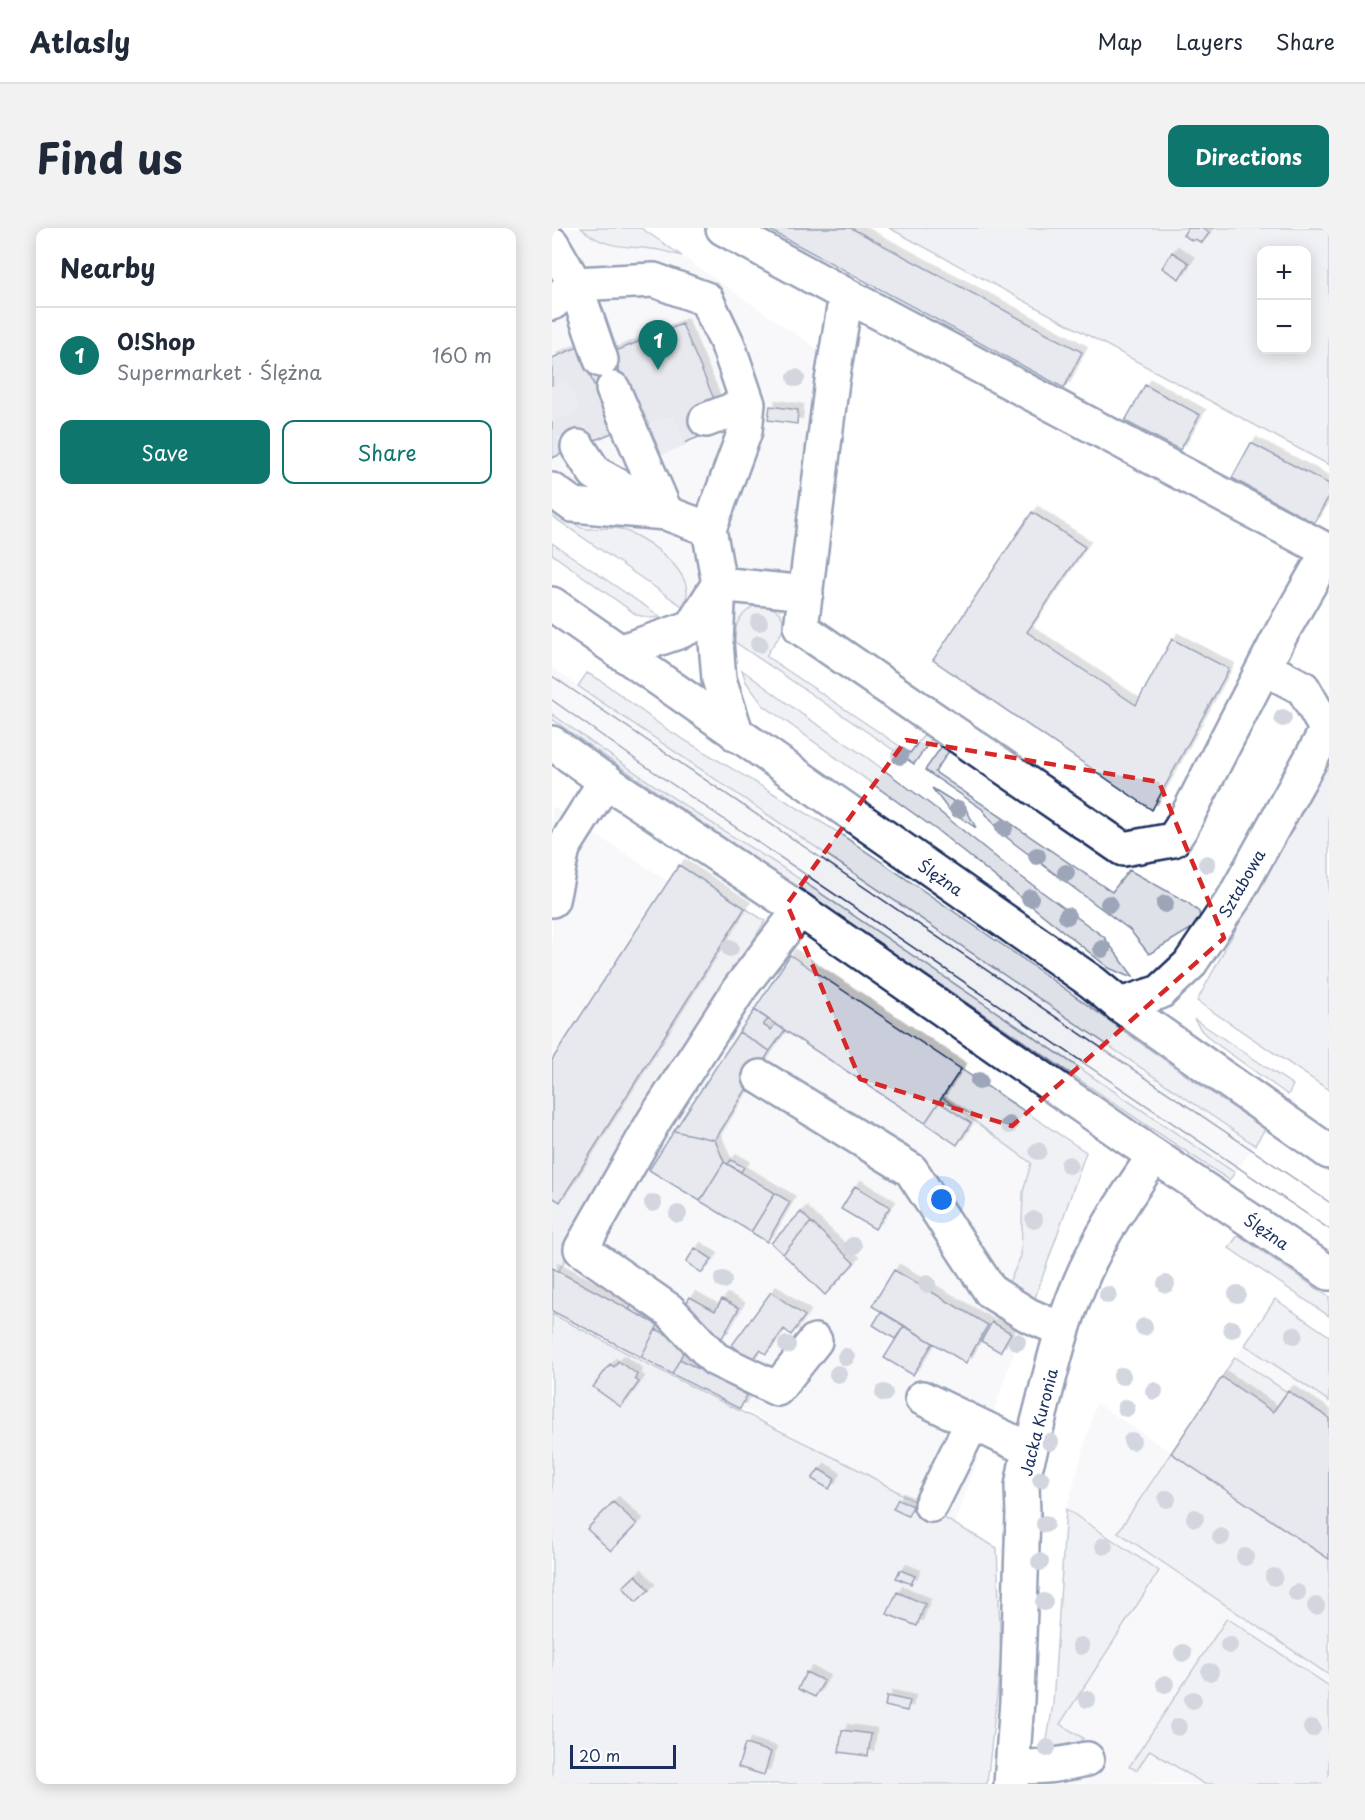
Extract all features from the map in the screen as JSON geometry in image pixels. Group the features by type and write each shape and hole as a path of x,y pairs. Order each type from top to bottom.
{"main road":[{"path":"723,228 1329,550 1281,632 1173,840 1123,849 801,628 832,381 846,295"},
{"path":"552,244 564,293 643,444 666,513"},
{"path":"564,293 654,280 705,300 728,345 748,404 745,431 709,529 719,584 717,642 719,679 737,735"},
{"path":"706,420 748,404"},
{"path":"578,447 595,473 666,513 709,529"},
{"path":"552,490 573,505 666,513"},
{"path":"719,584 806,593"},
{"path":"619,652 692,626 719,584"},
{"name":"Ślężna","path":"552,604 1092,982 1120,1005 1329,1152"},
{"path":"1264,668 1316,686 1328,728"},
{"name":"Sztabowa","path":"1120,1005 1160,992 1189,965 1234,898 1328,728"},
{"name":"Ślężna","path":"552,743 800,910 1154,1156 1329,1273"},
{"path":"552,900 562,848 606,780"},
{"path":"800,910 740,988 661,1110 581,1249 669,1310 715,1359 777,1389 815,1341"},
{"path":"760,1077 911,1170 991,1292 1028,1315 1062,1330"},
{"name":"Jacka Kuronia","path":"1012,1775 1017,1701 1022,1486 1026,1465 1062,1330 1077,1290 1097,1245 1154,1156"},
{"path":"922,1398 1030,1450"},
{"path":"931,1505 972,1423"},
{"path":"1012,1775 1026,1768 1087,1759"}],"highlighted area":[{"path":"906,740 1159,782 1224,938 1012,1126 860,1079 787,904"}],"shaded area":[{"path":"552,228 581,228 588,234 614,246 659,250 682,256 819,350 782,631 765,656 685,602 688,591 679,570 644,540 616,528 581,528 552,506"},
{"path":"581,228 641,228 682,256 659,250 609,244"},
{"path":"889,228 1329,228 1329,465"},
{"path":"552,506 582,528 620,529 643,539 656,548 679,570 685,583 687,595 682,606 552,516"},
{"path":"552,543 661,617 650,618 637,615 552,554"},
{"path":"755,605 772,608 780,614 782,619 782,631 766,656 910,753 927,731 934,736 914,764 735,642 739,620"},
{"path":"552,667 1255,1145 1235,1173 777,864 716,827 609,755 552,714"},
{"path":"742,670 803,715 865,756 930,804 1012,870 1104,937 1133,976 1127,976 1109,968 938,831 763,705 746,682"},
{"path":"587,673 600,680 666,729 836,831 1265,1129 1255,1145 578,686"},
{"path":"552,714 663,791 777,864 1235,1173 1229,1180 1140,1121 587,744 552,719"},
{"path":"944,743 951,748 935,772 1112,892 1129,870 1187,902 1199,912 1200,920 1194,927 1149,954 1130,930 999,831 982,809 925,770"},
{"path":"1329,756 1329,1090 1197,1001"},
{"path":"932,788 966,809 976,828 948,809"},
{"path":"552,806 668,881 679,865 745,908 790,955 1086,1152 955,1525 859,1470 552,1309"},
{"path":"745,908 765,921 558,1272 552,1268 552,1197 560,1201"},
{"path":"1194,1019 1293,1085 1288,1095 1211,1040"},
{"path":"961,1069 1086,1152 1033,1304 1006,1289 1021,1256 1023,1192 1031,1163 942,1097"},
{"path":"1238,1235 1329,1297 1329,1316 1229,1248"},
{"path":"1275,1299 1329,1336 1329,1784 1040,1784 1053,1704 1066,1511 1096,1403 1171,1452"},
{"path":"1275,1299 1329,1336 1329,1401 1245,1345"},
{"path":"552,1314 859,1470 997,1548 1001,1658 987,1784 552,1784"},
{"path":"1235,1357 1287,1392 1273,1412 1222,1377"},
{"path":"1171,1453 1329,1559 1329,1675 1118,1532"},
{"path":"1066,1509 1159,1571 1060,1724 1083,1738 1079,1744 1045,1752 1053,1704"},
{"path":"1227,1618 1329,1686 1329,1784 1204,1784 1150,1750 1137,1770 1129,1767"}],"building":[{"path":"766,228 851,228 1082,352 1064,388"},
{"path":"1188,228 1203,228 1209,233 1202,243 1195,239 1193,241 1183,235"},
{"path":"1172,252 1189,263 1179,279 1162,268"},
{"path":"682,324 714,399 711,432 655,455 611,353"},
{"path":"578,347 614,432 552,458 552,358"},
{"path":"613,356 625,384 598,395 586,366"},
{"path":"1145,385 1200,415 1180,450 1125,421"},
{"path":"770,406 798,410 797,424 768,420"},
{"path":"1251,443 1329,484 1329,496 1314,523 1232,478"},
{"path":"1032,512 1085,547 1027,632 1136,705 1172,639 1229,669 1152,810 933,660"},
{"path":"679,865 745,908 560,1202 552,1197 552,1060"},
{"path":"790,955 961,1069 925,1123 754,1010"},
{"path":"755,1010 768,1019 763,1025 771,1030 775,1024 785,1030 770,1051 739,1032"},
{"path":"739,1032 770,1051 715,1140 674,1131"},
{"path":"939,1102 971,1123 957,1145 925,1123"},
{"path":"674,1131 715,1140 724,1162 700,1201 649,1170"},
{"path":"731,1160 744,1167 741,1172 728,1164"},
{"path":"724,1162 775,1193 751,1232 700,1201"},
{"path":"855,1186 890,1207 875,1229 841,1209"},
{"path":"775,1193 790,1202 767,1242 751,1232"},
{"path":"801,1212 811,1222 783,1254 771,1243"},
{"path":"811,1222 854,1263 825,1295 783,1254"},
{"path":"695,1248 712,1259 702,1273 686,1262"},
{"path":"552,1268 658,1325 641,1357 552,1311"},
{"path":"894,1270 988,1325 966,1363 872,1306"},
{"path":"771,1292 805,1316 791,1335 784,1329 766,1354 760,1350 752,1361 732,1345"},
{"path":"690,1297 715,1311 722,1299 739,1308 722,1338 680,1314"},
{"path":"635,1299 649,1307 644,1317 629,1310"},
{"path":"881,1312 904,1326 895,1339 873,1325"},
{"path":"992,1322 1011,1333 1000,1352 981,1341"},
{"path":"904,1326 933,1343 913,1375 884,1358"},
{"path":"656,1329 687,1345 672,1374 641,1357"},
{"path":"680,1359 747,1395 740,1409 672,1374"},
{"path":"618,1361 637,1374 635,1379 639,1382 621,1407 593,1387 610,1364 614,1367"},
{"path":"1222,1377 1273,1412 1288,1391 1329,1418 1329,1559 1171,1453"},
{"path":"819,1469 835,1479 829,1489 812,1479"},
{"path":"898,1499 913,1506 908,1516 893,1509"},
{"path":"613,1502 637,1524 611,1551 587,1529"},
{"path":"900,1570 915,1576 911,1584 896,1578"},
{"path":"636,1575 649,1590 636,1602 623,1587"},
{"path":"897,1592 925,1604 917,1626 887,1614"},
{"path":"806,1672 824,1681 815,1697 798,1689"},
{"path":"887,1696 910,1701 907,1711 885,1706"},
{"path":"842,1730 871,1734 868,1756 839,1752"},
{"path":"745,1744 771,1752 764,1775 738,1767"}],"tunnel":[{"path":"552,386 578,447"},
{"path":"649,442 706,420"}],"tram line":[{"path":"552,676 1329,1202"},
{"path":"552,700 635,759 1329,1229"}],"place":[{"name":"O!Shop","path":"658,370"}]}
